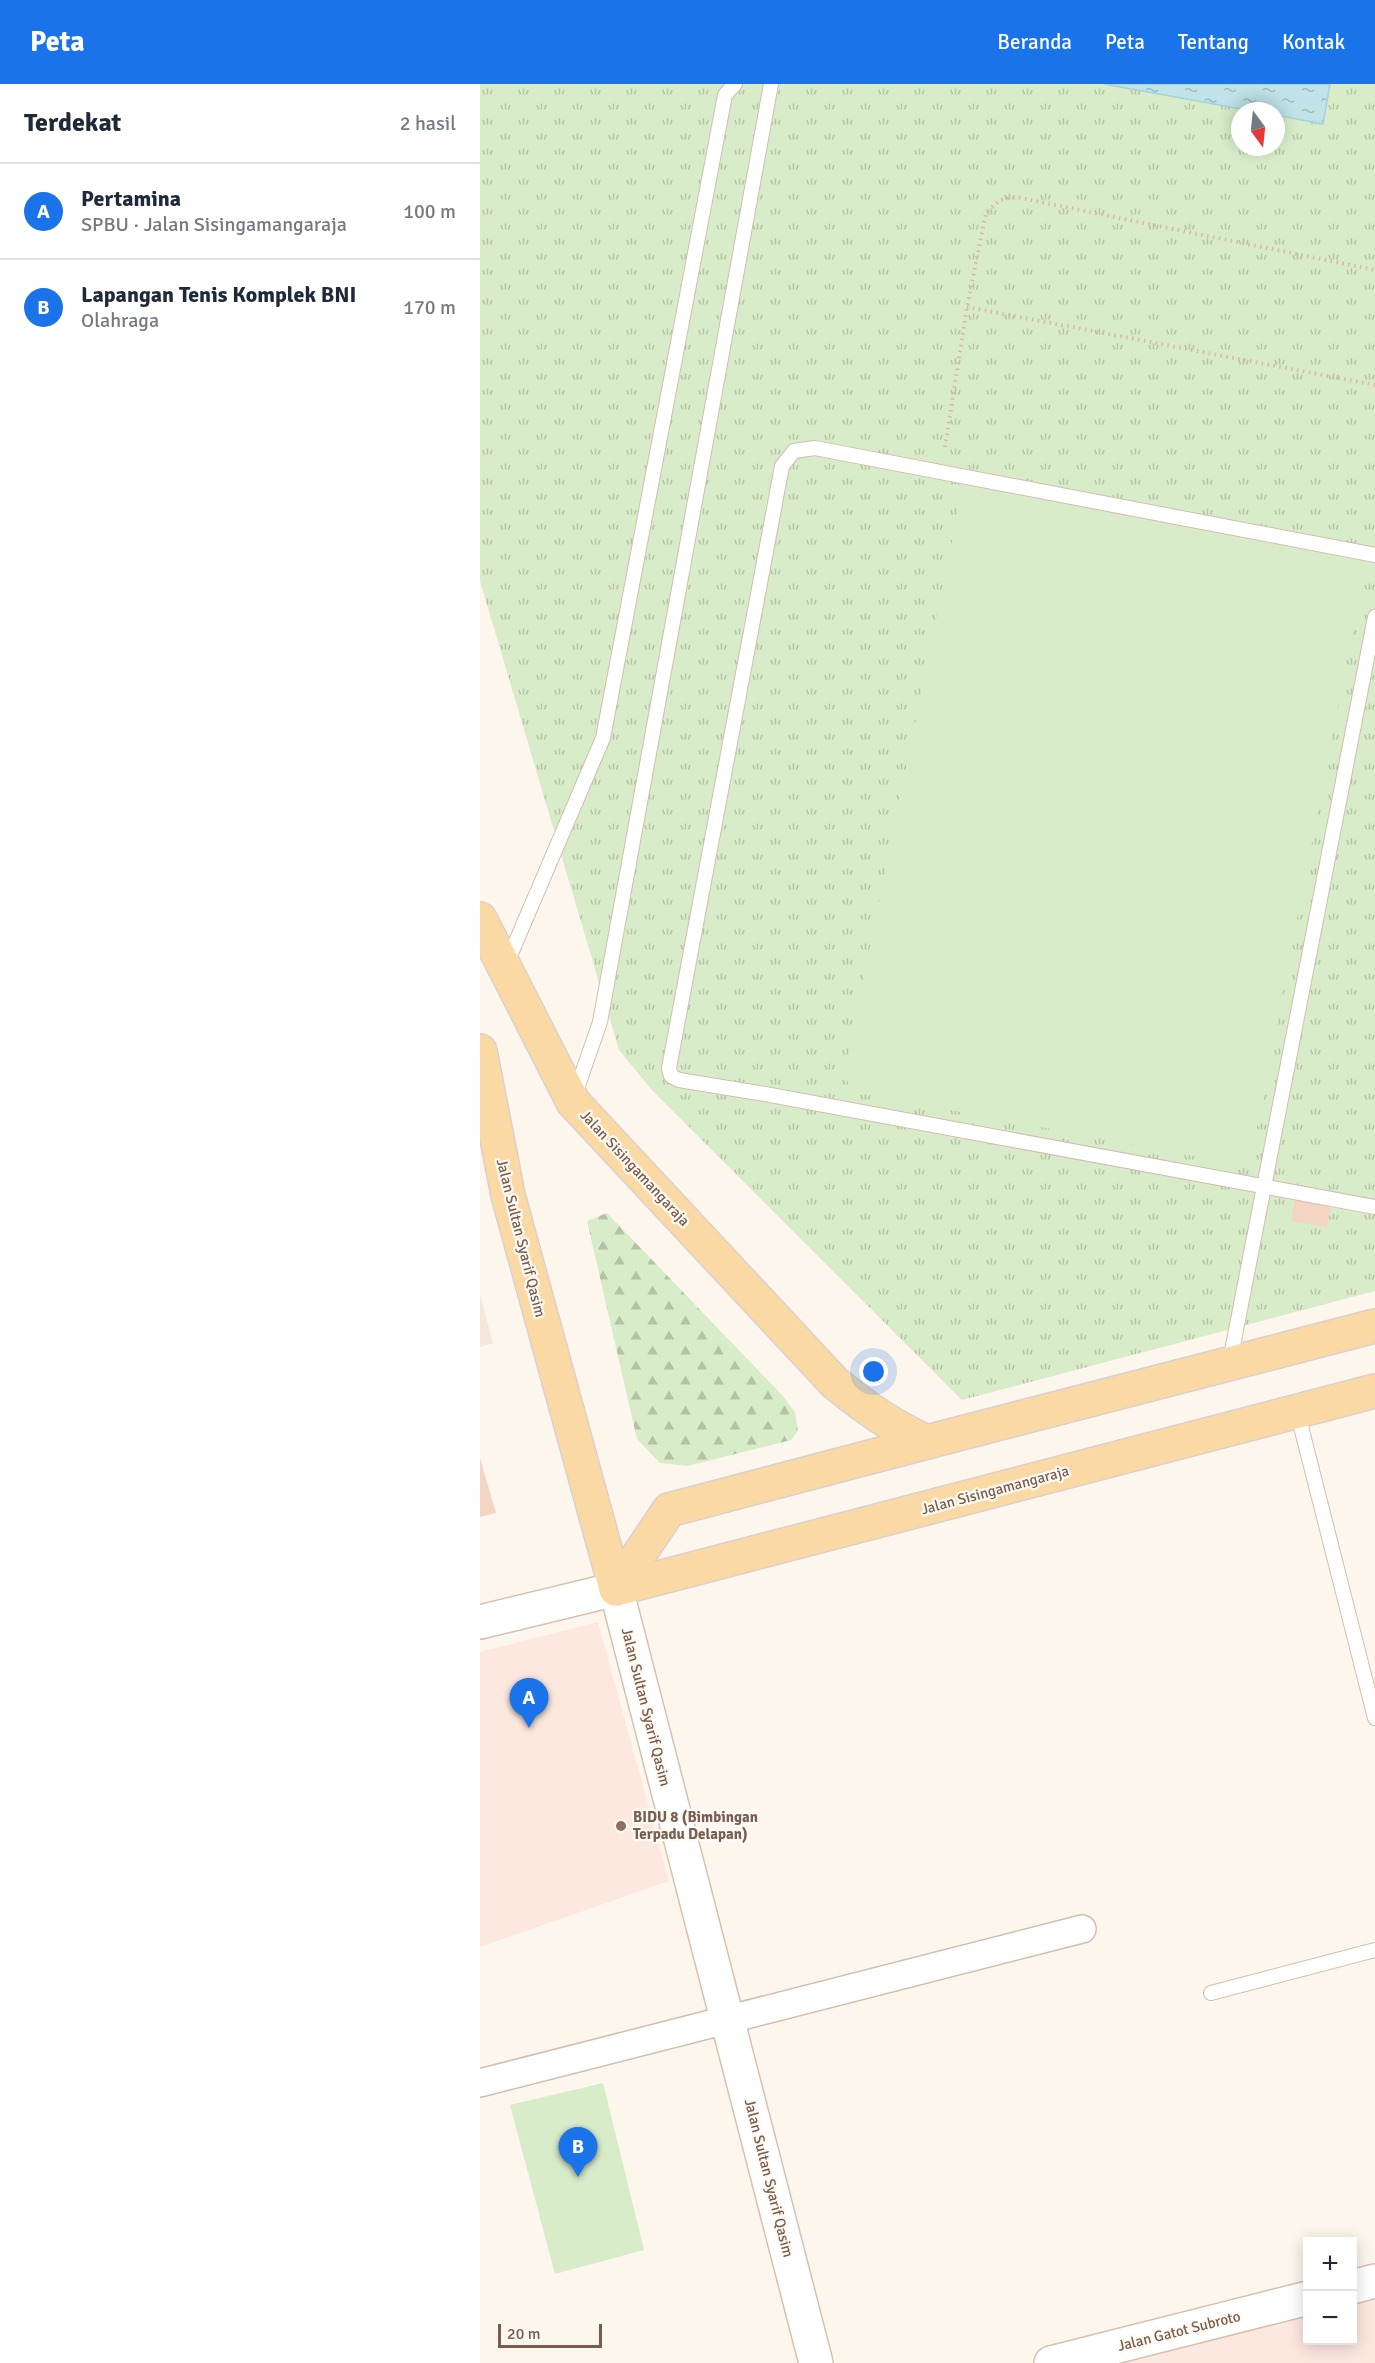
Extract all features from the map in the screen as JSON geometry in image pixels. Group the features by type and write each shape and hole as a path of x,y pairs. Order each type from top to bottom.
{"main road":[{"name":"Jalan Sisingamangaraja","path":"480,919 573,1102 835,1383 876,1416 927,1442"},
{"name":"Jalan Sultan Syarif Qasim","path":"480,1051 508,1195 616,1588 816,2363"},
{"path":"616,1588 669,1510 1375,1326"},
{"name":"Jalan Sisingamangaraja","path":"480,1622 1375,1391"},
{"path":"1357,2286 1375,2281"},
{"name":"Jalan Gatot Subroto","path":"1051,2363 1303,2299"}],"street":[{"path":"480,2083 1082,1929"}],"lane":[{"path":"506,967 603,738 725,95 735,84"},
{"path":"573,1102 600,1022 771,84"},
{"path":"1375,555 815,448 794,451 782,466 669,1068 672,1076 679,1080 1375,1207"},
{"path":"1230,1364 1375,617"},
{"path":"1297,1412 1375,1718"},
{"path":"1211,1993 1375,1950"}],"path":[{"path":"942,472 967,307 986,213 999,200 1016,197 1375,270"},
{"path":"967,307 1375,385"}],"shaded area":[{"path":"480,1294 493,1343 480,1347"},
{"path":"598,1622 669,1881 480,1947 480,1652"},
{"path":"1375,2285 1375,2363 1078,2363 1303,2304 1303,2345 1357,2345 1357,2290"}],"green space":[{"path":"480,84 1375,84 1375,1291 962,1400 651,1089 619,1050 480,581"},
{"path":"980,479 1350,550 1364,572 1251,1158 1238,1164 853,1092 844,1075 960,501"},
{"path":"607,1213 781,1394 795,1412 798,1431 791,1440 688,1466 660,1463 637,1439 587,1221"},
{"path":"603,2083 644,2250 555,2274 510,2105"}],"water":[{"path":"1104,84 1330,84 1323,124 1285,117 1285,102 1231,102 1231,107"}],"building":[{"path":"1295,1199 1331,1206 1327,1227 1291,1221"},
{"path":"480,1458 496,1513 480,1517"}],"place":[{"name":"Pertamina","path":"529,1728"},
{"name":"BIDU 8 (Bimbingan Terpadu Delapan)","path":"621,1826"},
{"name":"Lapangan Tenis Komplek BNI","path":"578,2177"}]}
